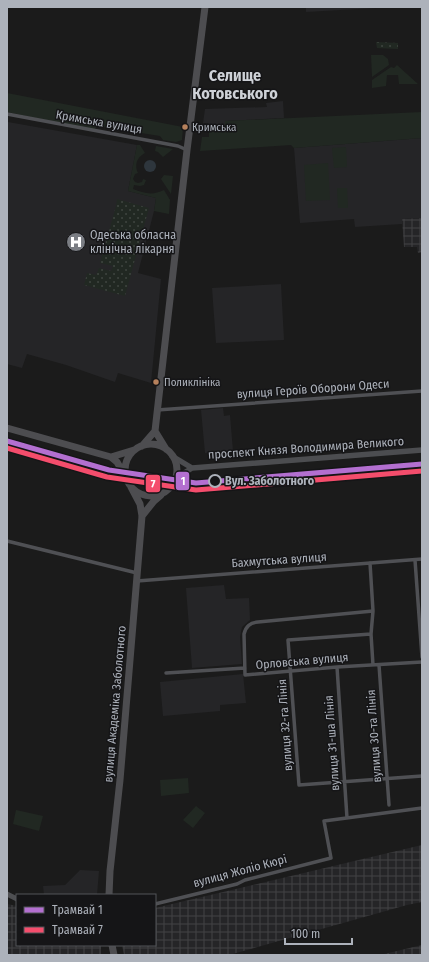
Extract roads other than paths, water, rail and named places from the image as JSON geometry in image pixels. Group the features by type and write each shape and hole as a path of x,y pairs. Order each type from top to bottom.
{"highway":[{"path":"142,446 155,431 205,7"},
{"path":"7,428 111,457 150,444 159,446 166,450"},
{"path":"142,516 154,501 167,491 174,481 177,470 176,463 166,450 155,431"},
{"path":"127,479 125,470 126,462 135,450"},
{"path":"111,457 121,469 131,487 137,492 145,496 162,494"},
{"name":"вулиця Академіка Заболотного","path":"109,894 142,516 140,504 131,487"}],"main road":[{"name":"проспект Князя Володимира Великого","path":"174,481 192,468 422,450"},
{"name":"проспект Князя Володимира Великого","path":"172,456 192,468"}],"street":[{"name":"Кримська вулиця","path":"7,114 178,146 187,150"},
{"name":"вулиця Героїв Оборони Одеси","path":"157,410 422,391"},
{"path":"7,542 137,573"},
{"name":"Бахмутська вулиця","path":"137,581 422,559"},
{"path":"415,560 422,657"},
{"path":"370,563 373,610 371,634 373,665"},
{"path":"245,668 244,634 246,628 252,623 373,610"},
{"name":"вулиця 32-га Лінія","path":"345,782 299,785 288,640 371,634"},
{"name":"Орловська вулиця","path":"166,673 245,668 245,675 337,667 422,662"},
{"name":"вулиця 30-та Лінія","path":"379,665 389,805"},
{"name":"вулиця 31-ша Лінія","path":"337,667 346,818"},
{"path":"345,782 422,776"},
{"path":"346,818 422,808"},
{"name":"вулиця Жоліо Кюрі","path":"156,904 331,858 324,822 346,818"},
{"path":"7,894 16,898"}],"tram line":[{"name":"1","path":"7,441 109,470 196,483 422,464"},
{"name":"7","path":"7,448 107,477 196,490 422,471"}],"place":[{"name":"Кримська","path":"185,127"},
{"name":"Одеська обласна клінічна лікарня","path":"76,242"},
{"name":"Поликлініка","path":"156,382"},
{"name":"Вул. Заболотного","path":"215,481"}],"district":[{"name":"Селище Котовського","path":"235,84"}]}
